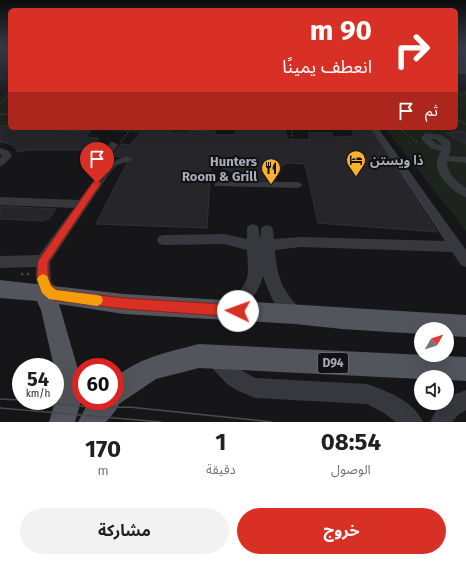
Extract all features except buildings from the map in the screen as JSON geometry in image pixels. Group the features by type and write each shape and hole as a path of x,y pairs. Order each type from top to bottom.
{"main road":[{"path":"0,289 124,304 466,326"},
{"path":"48,294 67,373 67,405 62,422"},
{"path":"124,386 151,368 208,356"},
{"name":"D94","path":"208,356 466,369"},
{"path":"91,422 99,410"}],"street":[{"path":"375,130 466,261"},
{"path":"105,172 104,159 113,145"},
{"path":"0,151 6,153 7,156 0,163"},
{"path":"466,160 444,154 442,166 451,181 466,193"},
{"path":"48,294 43,282 43,261 105,172 114,164 127,159"},
{"path":"219,184 298,185"},
{"path":"0,201 83,204"},
{"path":"260,229 261,246 274,288 283,303 295,314"},
{"path":"164,240 224,239 261,246 301,242 456,247"},
{"path":"224,310 243,299 252,288 256,276 261,246"},
{"path":"0,262 43,261"},
{"path":"208,356 232,377 243,384 255,388 367,394 381,398 396,407 412,422"},
{"path":"441,422 449,408 459,401 466,400"}],"path":[{"path":"0,104 8,96"},
{"path":"3,102 8,101"},
{"path":"113,145 119,144 130,130"},
{"path":"291,130 293,139"}],"shaded area":[{"path":"458,66 466,66 466,74 458,74"},
{"path":"8,91 8,128 0,128 0,97"},
{"path":"458,91 466,91 466,231 387,130 458,130"},
{"path":"73,130 204,130 201,143 189,137"}],"tram line":[{"path":"0,399 12,400"},
{"path":"64,404 100,408 129,407 272,422"},
{"path":"0,408 161,422"}],"slow traffic":[{"path":"43,279 46,289 53,295 97,300"}],"place":[{"name":"ذا ويستن","path":"356,177"},
{"name":"Hunters Room & Grill","path":"271,185"}],"route":[{"path":"97,183 43,261 42,275 46,289 53,295 124,304 238,311"}]}
